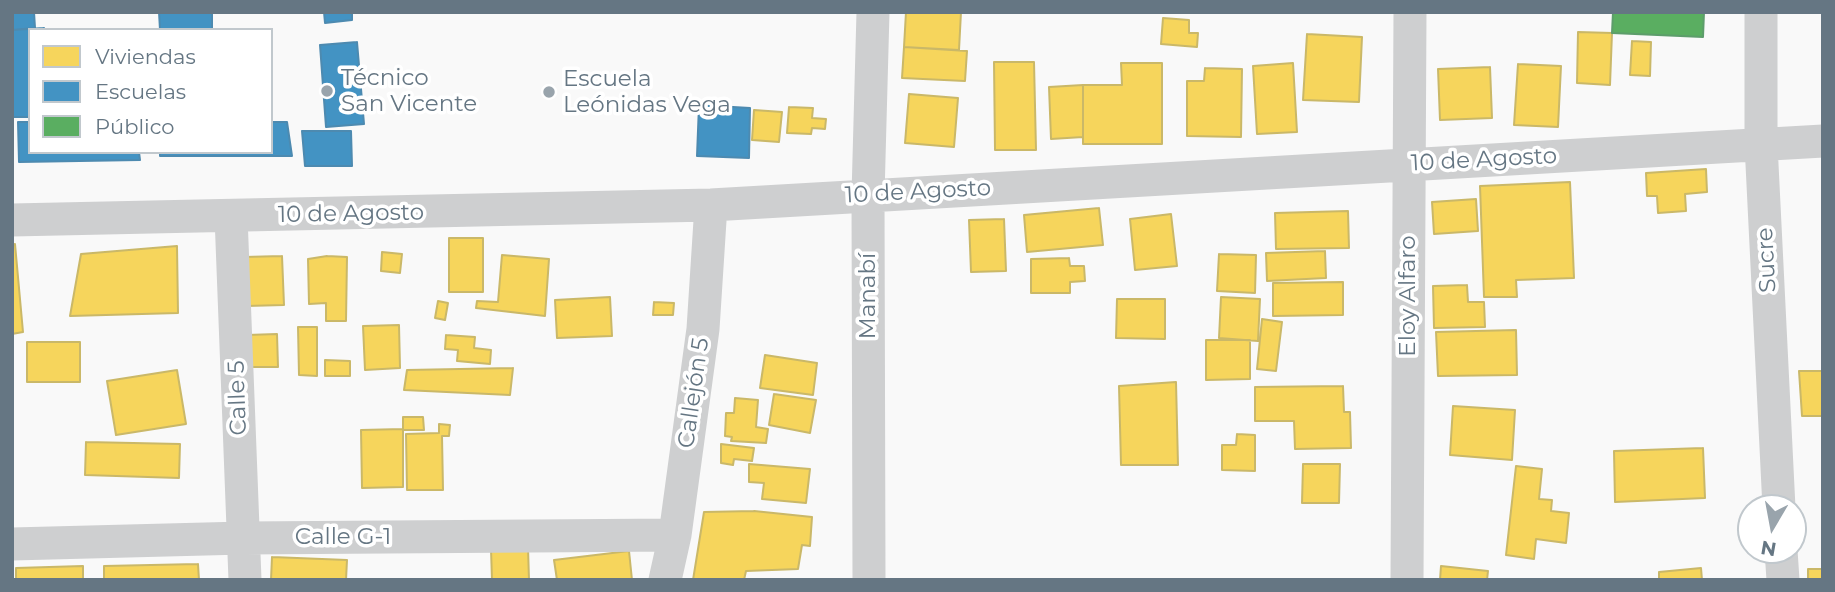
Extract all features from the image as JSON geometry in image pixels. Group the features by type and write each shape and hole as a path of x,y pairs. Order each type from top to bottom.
{"street":[{"name":"Manabí","path":"869,580 868,195 873,12"},
{"name":"Eloy Alfaro","path":"1407,580 1410,12"},
{"name":"Sucre","path":"1761,12 1761,144 1778,494"},
{"name":"10 de Agosto","path":"12,220 711,205 1823,141"},
{"name":"Callejón 5","path":"665,580 675,535 703,329 711,205"},
{"name":"Calle 5","path":"231,216 245,580"},
{"name":"Calle G-1","path":"12,544 244,538 675,535"}],"building: Viviendas":[{"path":"906,12 961,12 959,50 904,47"},
{"path":"1163,18 1189,20 1189,33 1198,33 1197,47 1161,44"},
{"path":"1578,32 1612,33 1610,85 1577,83"},
{"path":"1307,34 1362,37 1359,102 1303,100"},
{"path":"1632,41 1651,42 1650,76 1630,75"},
{"path":"904,47 967,51 965,81 902,78"},
{"path":"994,62 1034,62 1036,150 995,150"},
{"path":"1121,63 1162,63 1162,144 1083,144 1083,85 1122,85"},
{"path":"1293,63 1297,132 1257,134 1253,66"},
{"path":"1518,64 1561,66 1558,127 1514,125"},
{"path":"1490,67 1492,118 1440,120 1438,69"},
{"path":"1205,68 1242,69 1241,137 1187,136 1187,81 1204,81"},
{"path":"1083,85 1083,137 1051,139 1049,87"},
{"path":"909,94 958,98 954,147 905,143"},
{"path":"789,107 813,108 812,118 826,119 825,129 812,128 811,134 787,133"},
{"path":"754,110 782,112 779,142 752,140"},
{"path":"1706,169 1707,192 1685,194 1686,211 1658,213 1657,196 1647,196 1646,173"},
{"path":"1570,182 1574,278 1516,280 1517,297 1484,297 1480,186"},
{"path":"1476,199 1478,231 1434,234 1432,202"},
{"path":"1099,208 1103,245 1027,252 1024,215"},
{"path":"1348,211 1349,248 1276,249 1275,213"},
{"path":"1171,214 1177,266 1135,270 1130,219"},
{"path":"1004,219 1006,271 971,272 969,220"},
{"path":"449,238 483,238 483,292 449,292"},
{"path":"15,244 23,332 12,334 12,245"},
{"path":"177,246 178,313 70,316 81,254"},
{"path":"1325,251 1326,278 1267,281 1266,253"},
{"path":"382,252 402,254 400,273 381,271"},
{"path":"1219,254 1256,255 1255,293 1217,291"},
{"path":"502,255 549,259 545,316 476,308 477,301 498,302"},
{"path":"282,256 284,305 246,306 244,257"},
{"path":"347,257 346,321 326,321 326,303 309,304 308,259"},
{"path":"1069,258 1070,266 1084,266 1085,281 1070,282 1070,293 1031,293 1031,259"},
{"path":"1343,282 1343,315 1273,316 1273,283"},
{"path":"1467,285 1468,302 1484,302 1485,327 1434,328 1433,286"},
{"path":"610,297 612,336 557,338 555,300"},
{"path":"1221,297 1260,299 1258,341 1219,338"},
{"path":"1117,299 1165,299 1165,339 1116,338"},
{"path":"438,301 448,303 445,320 435,318"},
{"path":"654,302 674,303 673,315 653,315"},
{"path":"1262,319 1282,322 1276,371 1257,369"},
{"path":"399,325 400,368 365,370 363,326"},
{"path":"298,327 317,327 317,376 299,375"},
{"path":"1516,330 1517,375 1438,376 1436,332"},
{"path":"277,334 278,367 248,367 247,335"},
{"path":"446,335 475,337 474,348 491,350 490,364 457,361 458,350 445,349"},
{"path":"1206,340 1250,340 1250,379 1206,380"},
{"path":"27,342 80,342 80,382 27,382"},
{"path":"765,355 817,363 813,395 760,388"},
{"path":"325,360 350,361 350,376 325,376"},
{"path":"513,368 510,395 404,390 407,370"},
{"path":"177,370 186,424 116,435 107,381"},
{"path":"1799,371 1823,371 1823,416 1802,416"},
{"path":"1176,382 1178,465 1121,465 1119,386"},
{"path":"1343,386 1344,412 1350,412 1351,448 1295,449 1294,421 1255,421 1255,387"},
{"path":"774,394 816,400 810,433 769,425"},
{"path":"735,398 758,400 756,427 768,429 766,443 731,441 732,437 725,436 726,413 734,413"},
{"path":"1453,406 1515,410 1512,460 1450,455"},
{"path":"403,417 423,417 424,430 403,430"},
{"path":"439,424 450,425 449,436 442,436 443,490 407,490 406,434 439,433"},
{"path":"403,429 403,487 362,488 361,430"},
{"path":"1237,434 1255,435 1255,471 1222,470 1222,445 1236,445"},
{"path":"86,442 180,444 179,478 85,475"},
{"path":"721,444 754,448 752,461 734,459 733,465 721,463"},
{"path":"1703,448 1705,498 1615,502 1614,451"},
{"path":"749,464 810,469 806,503 762,499 764,483 749,482"},
{"path":"1303,464 1340,464 1339,503 1302,503"},
{"path":"1516,466 1542,469 1539,499 1552,500 1551,511 1569,513 1566,543 1536,539 1534,559 1506,555"},
{"path":"754,511 812,517 810,546 802,545 798,569 746,571 744,580 693,580 704,512"},
{"path":"528,547 529,580 492,580 491,549"},
{"path":"629,551 632,580 557,580 554,560"},
{"path":"272,557 347,560 346,580 271,580"},
{"path":"198,564 199,580 104,580 104,566"},
{"path":"83,566 83,580 16,580 16,568"},
{"path":"1441,566 1488,571 1487,580 1440,580"},
{"path":"1701,568 1702,580 1659,580 1659,572"},
{"path":"1808,569 1823,569 1823,580 1808,580"}],"building: Escuelas":[{"path":"12,12 34,12 35,28 12,30"},
{"path":"159,12 212,12 212,28 160,28"},
{"path":"324,12 352,12 352,20 325,23"},
{"path":"28,29 28,117 12,117 12,30"},
{"path":"357,42 364,124 326,127 320,45"},
{"path":"699,105 750,108 749,158 697,156"},
{"path":"18,122 28,122 28,154 139,154 140,160 19,162"},
{"path":"273,122 287,122 292,156 160,156 273,154"},
{"path":"302,131 351,131 352,166 305,166"}],"building: Público":[{"path":"1613,12 1704,12 1703,37 1612,33"}],"place":[{"name":"Técnico San Vicente","path":"327,91"},
{"name":"Escuela Leónidas Vega","path":"549,92"}]}
